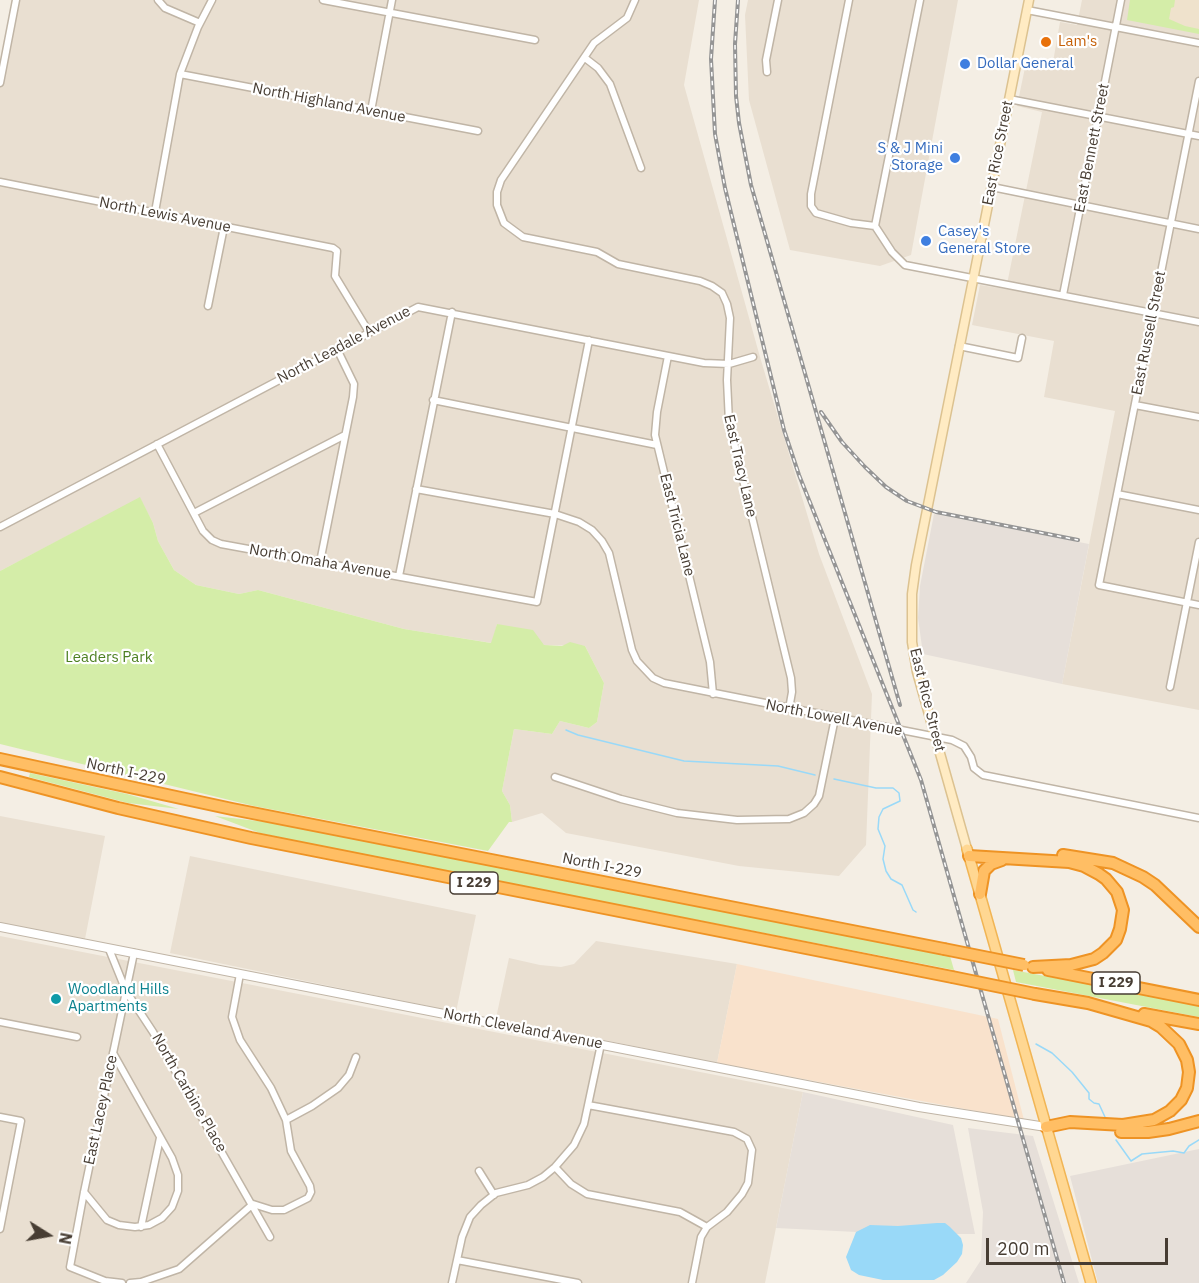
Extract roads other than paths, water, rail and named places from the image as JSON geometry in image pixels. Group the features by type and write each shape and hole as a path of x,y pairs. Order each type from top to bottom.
{"highway":[{"name":"North I-229","path":"0,759 232,809 1199,1000"},
{"name":"I 229","path":"0,777 228,834 1199,1024"},
{"path":"968,853 1011,859 1069,862 1092,869 1113,886 1119,897 1122,910 1120,929 1116,939 1103,954 1094,959 1071,965 1028,966"},
{"path":"968,853 1057,854 1113,864 1155,885 1199,927"},
{"path":"980,894 982,876 987,867 1011,859"},
{"path":"1046,1127 1070,1122 1123,1125 1147,1122 1170,1111 1181,1100 1187,1088 1189,1072 1187,1060 1183,1050 1172,1036 1151,1021 1088,1003"},
{"path":"1046,1127 1148,1132 1185,1126 1199,1121"}],"main road":[{"name":"East Rice Street","path":"1029,0 915,565 911,609 914,657 935,738 1091,1283"}],"street":[{"path":"0,83 16,0"},
{"path":"158,0 165,8 200,22"},
{"path":"155,212 180,74 200,22 212,0"},
{"path":"323,0 535,40"},
{"path":"371,111 392,0"},
{"name":"East Tracy Lane","path":"635,0 627,18 594,43 501,180 496,199 504,223 523,237 597,252 623,266 700,281 722,293 730,318 727,408 729,422 791,678 792,692 789,709"},
{"path":"767,72 766,60 778,0"},
{"path":"849,0 810,194 811,206 816,213 825,217 875,226"},
{"path":"920,0 875,226 892,252 902,263 1199,322"},
{"name":"East Bennett Street","path":"1063,295 1121,0"},
{"path":"1027,10 1199,43"},
{"path":"585,58 598,68 610,84 641,168"},
{"name":"North Highland Avenue","path":"180,74 478,131"},
{"name":"East Russell Street","path":"1187,602 1099,585 1199,81"},
{"path":"1009,99 1199,136"},
{"name":"North Lewis Avenue","path":"0,183 330,246 337,251 336,280 369,332"},
{"path":"992,187 1199,229"},
{"path":"208,306 224,226"},
{"name":"North Leadale Avenue","path":"0,527 418,307 704,363 729,364 753,357"},
{"path":"399,576 452,312"},
{"path":"959,346 1018,358 1022,338"},
{"path":"555,514 589,340"},
{"path":"320,562 354,384 337,349"},
{"name":"East Tricia Lane","path":"668,356 654,429 710,662 712,694"},
{"path":"433,400 657,445"},
{"path":"1135,405 1199,417"},
{"path":"194,513 345,435"},
{"name":"North Omaha Avenue","path":"157,444 203,531 212,540 221,544 537,602 555,514"},
{"name":"North Lowell Avenue","path":"416,489 555,514 586,525 606,547 632,650 637,661 653,678 664,683 952,740 964,746 971,757 974,768 983,775 997,780 1199,818"},
{"path":"1117,494 1199,510"},
{"path":"1170,687 1199,542"},
{"path":"1187,602 1199,605"},
{"path":"555,777 621,799 677,813 737,820 789,819 804,813 819,796 836,718"},
{"name":"North Cleveland Avenue","path":"0,927 919,1107 1046,1127"},
{"name":"North Carbine Place","path":"109,949 126,990 153,1032 270,1237"},
{"name":"East Lacey Place","path":"122,1283 105,1281 70,1267 134,954"},
{"path":"130,1283 179,1269 252,1204 272,1210 284,1210 308,1198 310,1186 291,1151 286,1120 271,1088 240,1040 232,1017 240,974"},
{"path":"0,1022 77,1037"},
{"path":"452,1283 462,1237 470,1217 481,1204 494,1195 528,1185 543,1177 566,1156 580,1134 601,1044"},
{"path":"84,1192 107,1220 119,1225 141,1227 162,1218 171,1208 178,1191 176,1167 113,1053"},
{"path":"286,1120 338,1088 349,1075 356,1057"},
{"path":"588,1105 734,1132 747,1139 752,1150 748,1183 727,1212 707,1227 701,1237 692,1283"},
{"path":"0,1117 21,1121 2,1204 0,1229"},
{"path":"141,1227 160,1137"},
{"path":"555,1167 571,1184 587,1194 680,1212 691,1216 707,1227"},
{"path":"479,1171 494,1195"},
{"path":"457,1260 578,1283"}],"water":[{"path":"945,1223 950,1227 961,1238 963,1245 962,1254 957,1262 934,1280 883,1280 859,1275 851,1270 846,1257 856,1232 870,1225 898,1226"}],"waterway":[{"path":"566,730 684,761 778,766 815,775"},
{"path":"834,779 876,788 893,788 899,793 900,801 883,809 879,817 878,829 885,846 883,859 886,871 891,879 902,885 916,912"},
{"path":"1036,1044 1052,1053 1072,1072 1089,1093 1089,1099 1099,1104 1105,1117"},
{"path":"1116,1140 1131,1161 1142,1154 1173,1151 1184,1153 1189,1146 1199,1140"}],"railway":[{"path":"715,0 711,59 715,134 725,188 784,430 799,475 921,780 1064,1283"},
{"path":"738,0 735,44 736,96 751,185 900,705"},
{"path":"821,412 842,442 865,467 886,487 907,501 936,512 1078,540"}],"place":[{"name":"Lam's","path":"1046,42"},
{"name":"Dollar General","path":"965,64"},
{"name":"S & J Mini Storage","path":"955,158"},
{"name":"Casey's General Store","path":"926,241"},
{"name":"Woodland Hills Apartments","path":"56,999"}],"park label":[{"name":"Leaders Park","path":"109,658"}]}
